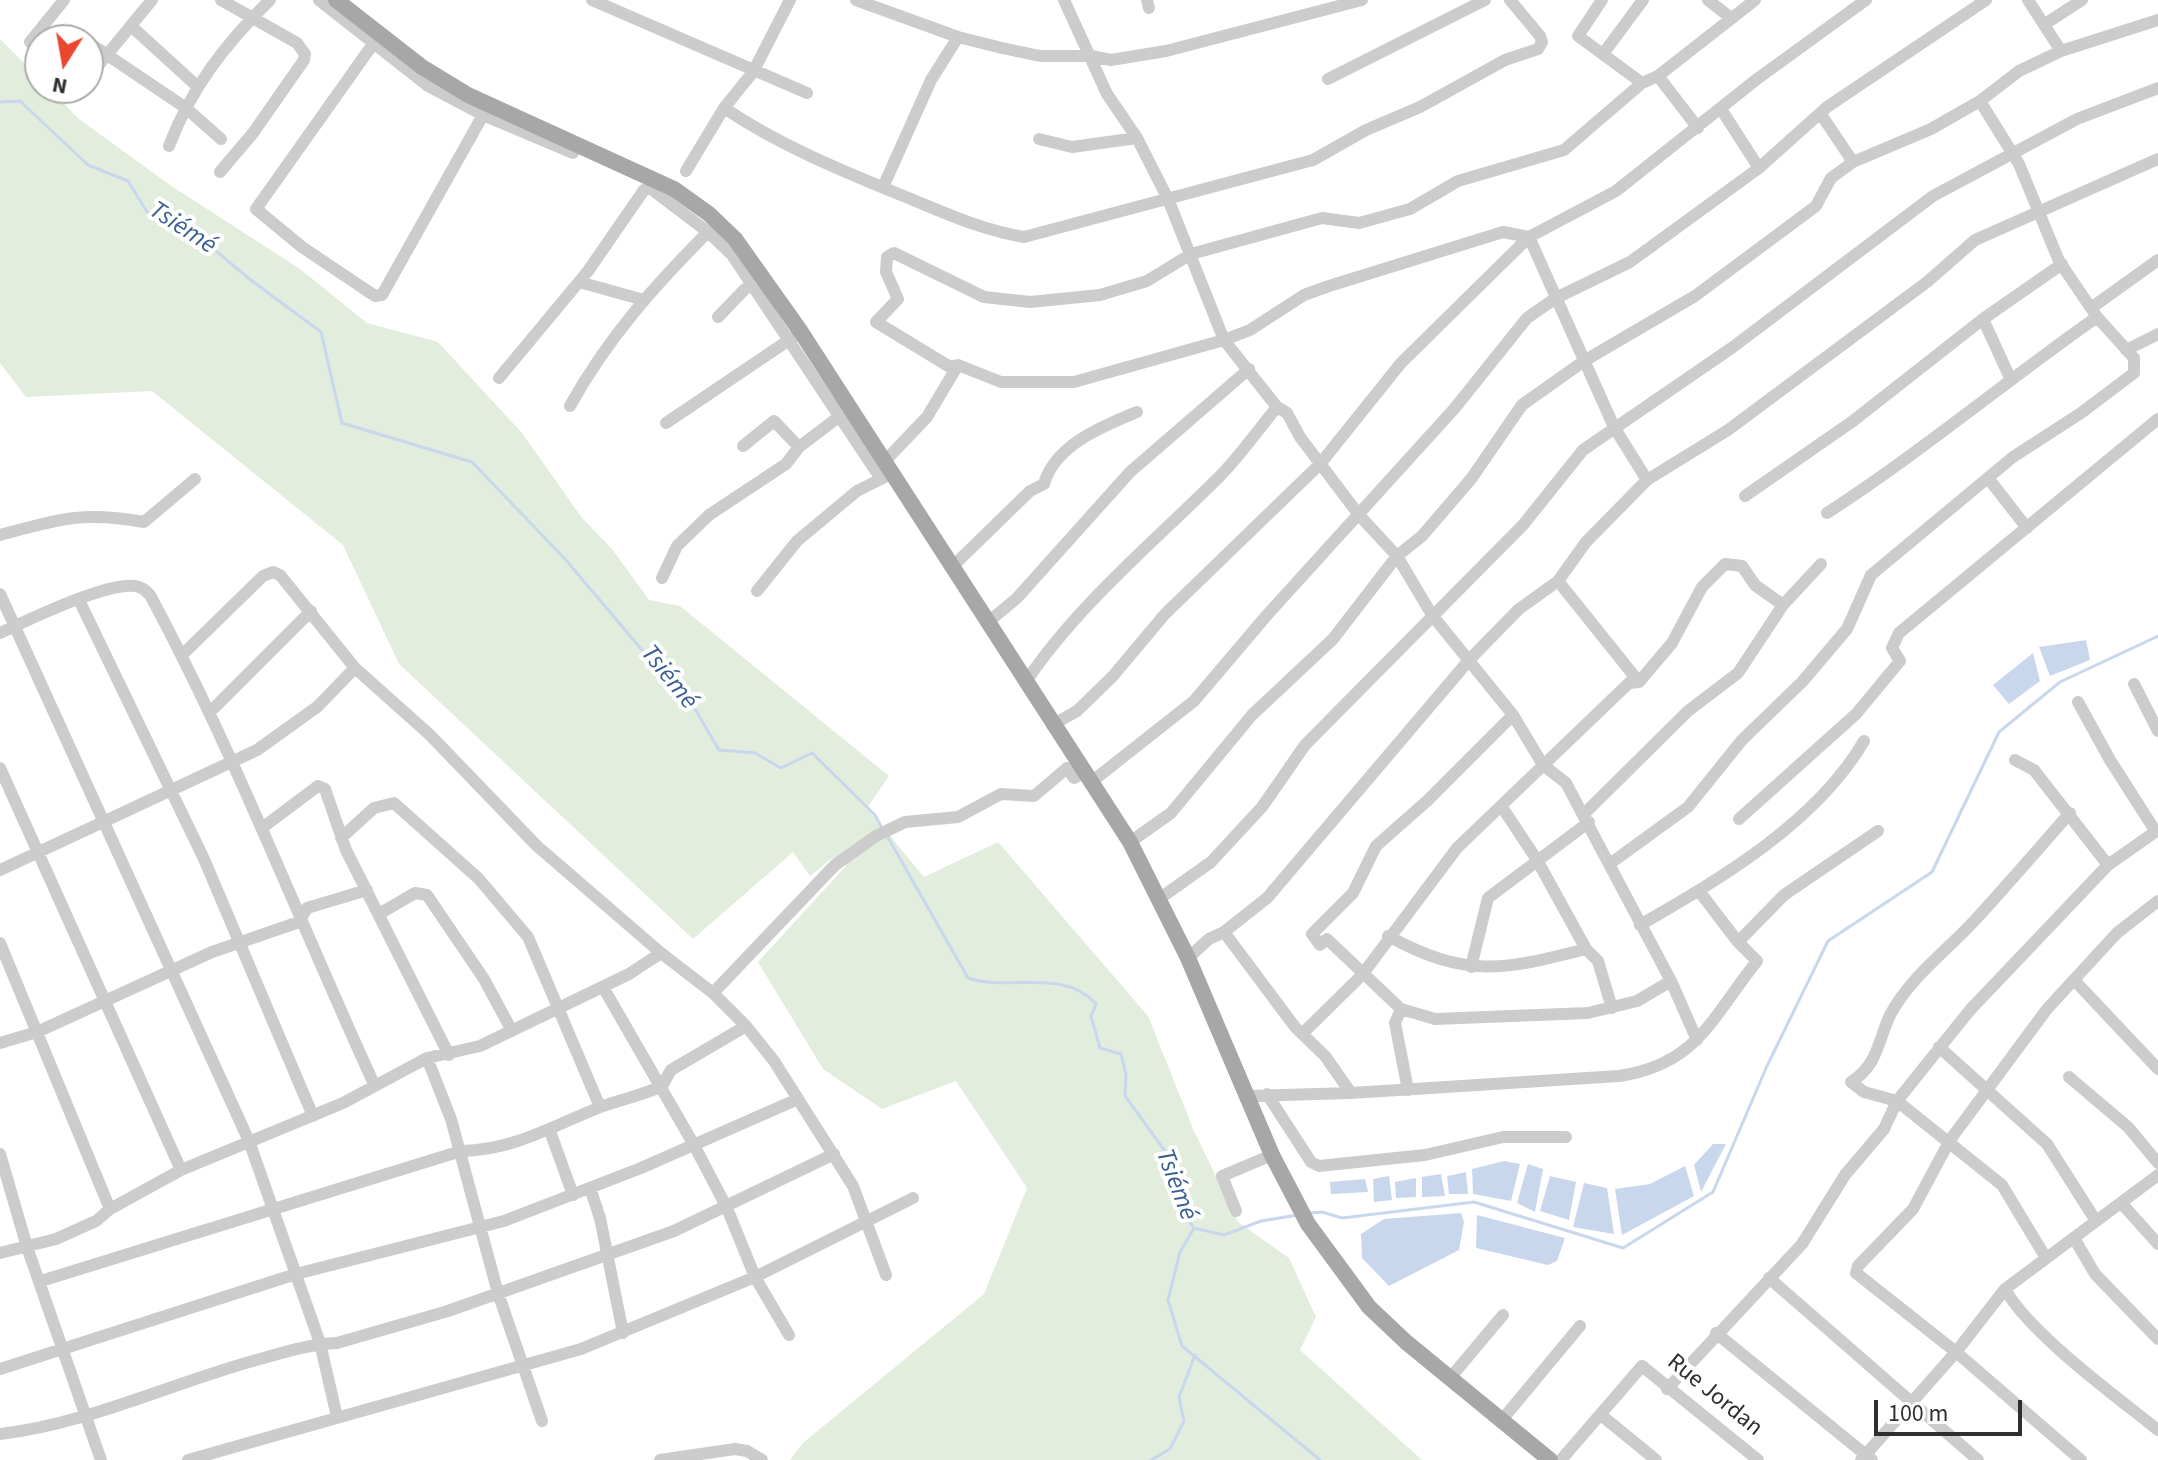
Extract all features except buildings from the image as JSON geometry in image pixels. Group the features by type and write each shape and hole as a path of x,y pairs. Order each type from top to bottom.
{"main road":[{"path":"336,0 422,67 468,95 674,189 718,223 952,567 1130,842 1188,958 1272,1155 1308,1224 1369,1307 1406,1342 1550,1460"}],"street":[{"path":"45,24 64,0"},
{"path":"104,60 152,0"},
{"path":"220,172 253,133 304,60 302,47 221,0"},
{"path":"169,146 197,86 270,0"},
{"path":"319,0 428,86 483,115 573,153"},
{"path":"592,0 807,93"},
{"path":"686,171 724,108 753,72 790,0"},
{"path":"856,0 958,37 1040,56 1091,56 1111,60 1166,51 1362,0"},
{"path":"1064,0 1107,94 1137,138 1168,199 1224,340 1277,407 1287,413 1320,464 1359,515 1397,556 1432,615 1513,715 1543,765 1566,783 1611,863 1697,1040"},
{"path":"1328,79 1485,0"},
{"path":"724,108 780,143 994,232 1024,237 1313,160 1366,130 1420,107 1505,60 1538,49 1542,42 1540,36 1510,0"},
{"path":"1602,0 1578,36 1642,83"},
{"path":"1603,54 1643,0"},
{"path":"1708,0 1731,18"},
{"path":"1529,237 1503,232 1329,286 1304,295 1250,330 1224,340 1074,382 1001,382 958,365 950,367 876,322 898,299 886,272 890,253 984,297 1030,302 1100,295 1147,281 1191,254 1322,218 1359,223 1410,209 1458,181 1564,150 1642,83 1658,76 1755,0"},
{"path":"1052,725 1077,711 1104,685 1165,614 1320,464 1401,363 1529,237 1616,191 1866,0"},
{"path":"713,993 835,865 876,836 905,822 958,817 1001,794 1034,796 1067,768 1074,778 1087,778 1194,701 1267,615 1454,409 1518,327 1556,298 1630,262 1759,168 1820,113 1986,0"},
{"path":"2028,0 2061,51"},
{"path":"2045,24 2082,0"},
{"path":"1130,842 1171,813 1252,715 1333,639 1397,556 1422,536 1471,479 1522,405 1584,361 1695,296 1816,206 1831,178 1853,162 1931,129 1980,101 2019,71 2061,51 2158,20"},
{"path":"131,26 197,86"},
{"path":"883,187 931,80 958,37"},
{"path":"373,44 256,212 375,296 382,295 483,115"},
{"path":"104,52 186,108 221,139"},
{"path":"1658,76 1698,128"},
{"path":"1159,899 1211,862 1262,807 1305,745 1523,525 1583,450 1733,347 1933,196 2077,119 2158,88"},
{"path":"1611,863 1688,807 1742,740 1802,682 1842,637 1871,575 1988,478 2134,373 2134,358 2094,312 2062,264 2013,153 1980,101"},
{"path":"1721,109 1759,168"},
{"path":"1820,113 1853,162"},
{"path":"1039,139 1072,147 1137,138"},
{"path":"1188,958 1209,939 1224,932 1267,898 1470,659 1519,609 1558,581 1586,542 1647,480 1728,430 1927,282 1975,240 2158,159"},
{"path":"499,378 579,282 647,188 708,232 760,281 718,317"},
{"path":"570,406 594,362 644,300 708,232"},
{"path":"1529,237 1614,427 1647,480"},
{"path":"1827,513 1916,454 2158,260"},
{"path":"1745,496 1853,421 1983,319 2062,264"},
{"path":"579,282 644,300"},
{"path":"1983,319 2010,378"},
{"path":"2126,350 2158,334"},
{"path":"666,423 796,335 840,416 886,472"},
{"path":"757,591 797,541 857,491 886,472 927,417 958,365"},
{"path":"987,623 1017,598 1130,472 1249,369"},
{"path":"1025,683 1040,661 1097,598 1224,472 1277,407"},
{"path":"952,567 1030,491 1044,484 1048,469 1075,445 1097,429 1137,412"},
{"path":"662,578 677,546 709,515 786,464 799,447 840,416"},
{"path":"1739,819 1856,714 1900,661 1892,648 1899,633 2158,419"},
{"path":"743,446 774,421 799,447"},
{"path":"1988,478 2027,528"},
{"path":"0,535 67,517 101,515 144,522 195,479"},
{"path":"1302,1034 1362,975 1388,936 1457,848 1629,683 1639,682 1672,643 1702,587 1725,564 1742,566 1755,585 1783,605"},
{"path":"1471,967 1488,898 1586,818 1688,711 1738,673 1783,605 1821,564"},
{"path":"182,655 268,573 280,575 355,668 430,735 537,846 661,953 713,993 746,1026 834,1154 868,1221 886,1275"},
{"path":"1558,581 1639,682"},
{"path":"0,633 79,600 124,586 141,587 150,595 234,763 299,922 374,1084"},
{"path":"0,594 249,1141 320,1343 337,1417"},
{"path":"79,600 172,790 313,1116"},
{"path":"210,712 311,611"},
{"path":"0,870 102,820 234,763 288,731 355,668"},
{"path":"2134,684 2158,731"},
{"path":"1667,1389 1802,1244 1845,1175 1884,1129 1897,1101 1939,1047 2014,962 2108,865 2157,831 2110,760 2078,702"},
{"path":"1513,715 1427,801 1376,846 1353,893 1312,934 1320,945 1327,939 1401,1009 1435,1019 1588,1013 1637,1001 1671,981"},
{"path":"1640,925 1699,891 1802,814 1852,760 1864,741"},
{"path":"2015,760 2034,770 2108,865"},
{"path":"0,768 181,1170"},
{"path":"262,828 323,786 341,838 449,1055"},
{"path":"341,838 374,808 394,803 479,879 514,917 533,947 600,1107"},
{"path":"1502,807 1537,860 1586,949 1598,961 1612,1008"},
{"path":"2046,1258 2002,1185 1950,1140 1897,1101 1864,1092 1851,1082 1864,1072 1881,1048 1890,1016 1914,981 1975,920 2070,813"},
{"path":"1738,942 1784,895 1878,831"},
{"path":"0,1043 37,1032 106,998 237,943 299,922 307,908 367,890"},
{"path":"1248,1096 1408,1090 1635,1073 1670,1061 1697,1040 1757,961 1738,942 1699,891"},
{"path":"379,914 415,893 427,895 484,979 512,1031"},
{"path":"2081,1460 1956,1352 1856,1273 1913,1209 1950,1140 2074,980 2117,933 2156,907"},
{"path":"1224,932 1302,1034 1325,1056 1351,1093"},
{"path":"1388,936 1461,967 1503,969 1586,949"},
{"path":"0,943 110,1209"},
{"path":"0,1253 27,1247 96,1221 110,1209 181,1170 313,1116 427,1058 449,1055 512,1031 603,987 661,953"},
{"path":"2074,980 2158,1069"},
{"path":"603,987 694,1145 727,1208 755,1277 789,1335"},
{"path":"1401,1009 1395,1023 1408,1090"},
{"path":"41,1281 461,1151 489,1150 550,1131 600,1107 662,1086 671,1070 746,1026"},
{"path":"1939,1047 2047,1144 2096,1221"},
{"path":"427,1058 461,1151 498,1293 542,1421"},
{"path":"2069,1077 2128,1127 2158,1163"},
{"path":"1267,1094 1311,1162 1319,1166 1425,1155 1503,1137 1566,1137"},
{"path":"0,1369 296,1274 481,1227 573,1195 798,1099"},
{"path":"550,1131 573,1195"},
{"path":"0,1154 4,1180 101,1460"},
{"path":"0,1434 87,1413 220,1370 320,1343 337,1343 498,1293 605,1257 727,1208 834,1154"},
{"path":"1236,1211 1222,1176 1272,1155"},
{"path":"1716,1333 1866,1458 2005,1289 2096,1221 2123,1205 2158,1175"},
{"path":"590,1188 600,1218 605,1257 623,1333"},
{"path":"188,1460 581,1349 755,1277 913,1198"},
{"path":"2123,1205 2158,1244"},
{"path":"2074,1238 2095,1274 2158,1339"},
{"path":"1769,1278 1978,1460"},
{"path":"2005,1289 2033,1323 2084,1370 2158,1430"},
{"path":"1451,1377 1503,1315"},
{"path":"1501,1421 1580,1326"},
{"name":"Rue Jordan","path":"1601,1415 1642,1366 1758,1460"},
{"path":"1561,1460 1601,1415 1656,1460"},
{"path":"660,1460 735,1449 747,1451 762,1460"}],"green space":[{"path":"0,39 24,63 24,104 64,104 79,119 170,185 300,269 367,323 438,342 522,433 582,518 612,549 649,600 680,606 889,776 867,808 924,877 998,842 1148,1016 1194,1131 1238,1222 1289,1258 1316,1317 1300,1350 1422,1460 790,1460 804,1442 984,1294 1027,1188 956,1081 882,1109 823,1069 758,962 846,866 832,858 810,876 793,852 693,939 399,664 343,545 152,391 26,397 0,363"}],"water":[{"path":"2086,640 2090,660 2050,676 2039,647"},
{"path":"2033,653 2040,681 2009,704 1993,685"},
{"path":"1713,1144 1726,1144 1701,1192 1694,1165"},
{"path":"1504,1161 1520,1164 1511,1201 1473,1194 1472,1169"},
{"path":"1528,1164 1543,1169 1535,1212 1517,1203"},
{"path":"1685,1166 1694,1196 1622,1235 1615,1189 1650,1184"},
{"path":"1466,1172 1468,1194 1449,1194 1447,1176"},
{"path":"1441,1174 1445,1196 1422,1197 1422,1177"},
{"path":"1389,1176 1392,1200 1374,1202 1373,1179"},
{"path":"1550,1176 1576,1182 1569,1220 1540,1211"},
{"path":"1416,1178 1416,1197 1396,1198 1395,1182"},
{"path":"1365,1179 1368,1192 1331,1194 1330,1182"},
{"path":"1584,1183 1607,1188 1614,1234 1573,1227"},
{"path":"1461,1213 1464,1222 1459,1250 1389,1286 1362,1258 1361,1234 1384,1219"},
{"path":"1477,1215 1565,1238 1557,1261 1548,1265 1476,1248"}],"waterway":[{"name":"Tsiémé","path":"0,102 20,101 88,165 128,181 147,212 176,218 252,281 321,332 342,423 472,462 565,559 642,650 685,692 719,750 755,753 781,768 812,753 875,815 882,828"},
{"path":"1309,1213 1322,1212 1342,1218 1474,1202 1623,1248 1713,1192 1767,1066 1828,941 1932,872 1999,732 2060,682 2158,636"},
{"name":"Tsiémé","path":"886,834 968,978 984,982 1035,982 1068,986 1096,1004 1091,1016 1100,1048 1121,1054 1126,1075 1125,1096 1165,1151 1176,1204 1194,1228 1180,1252 1168,1300 1182,1346 1320,1460"},
{"path":"1194,1228 1224,1235 1261,1221 1298,1215"},
{"path":"1151,1460 1170,1449 1184,1421 1179,1397 1195,1355"}]}
